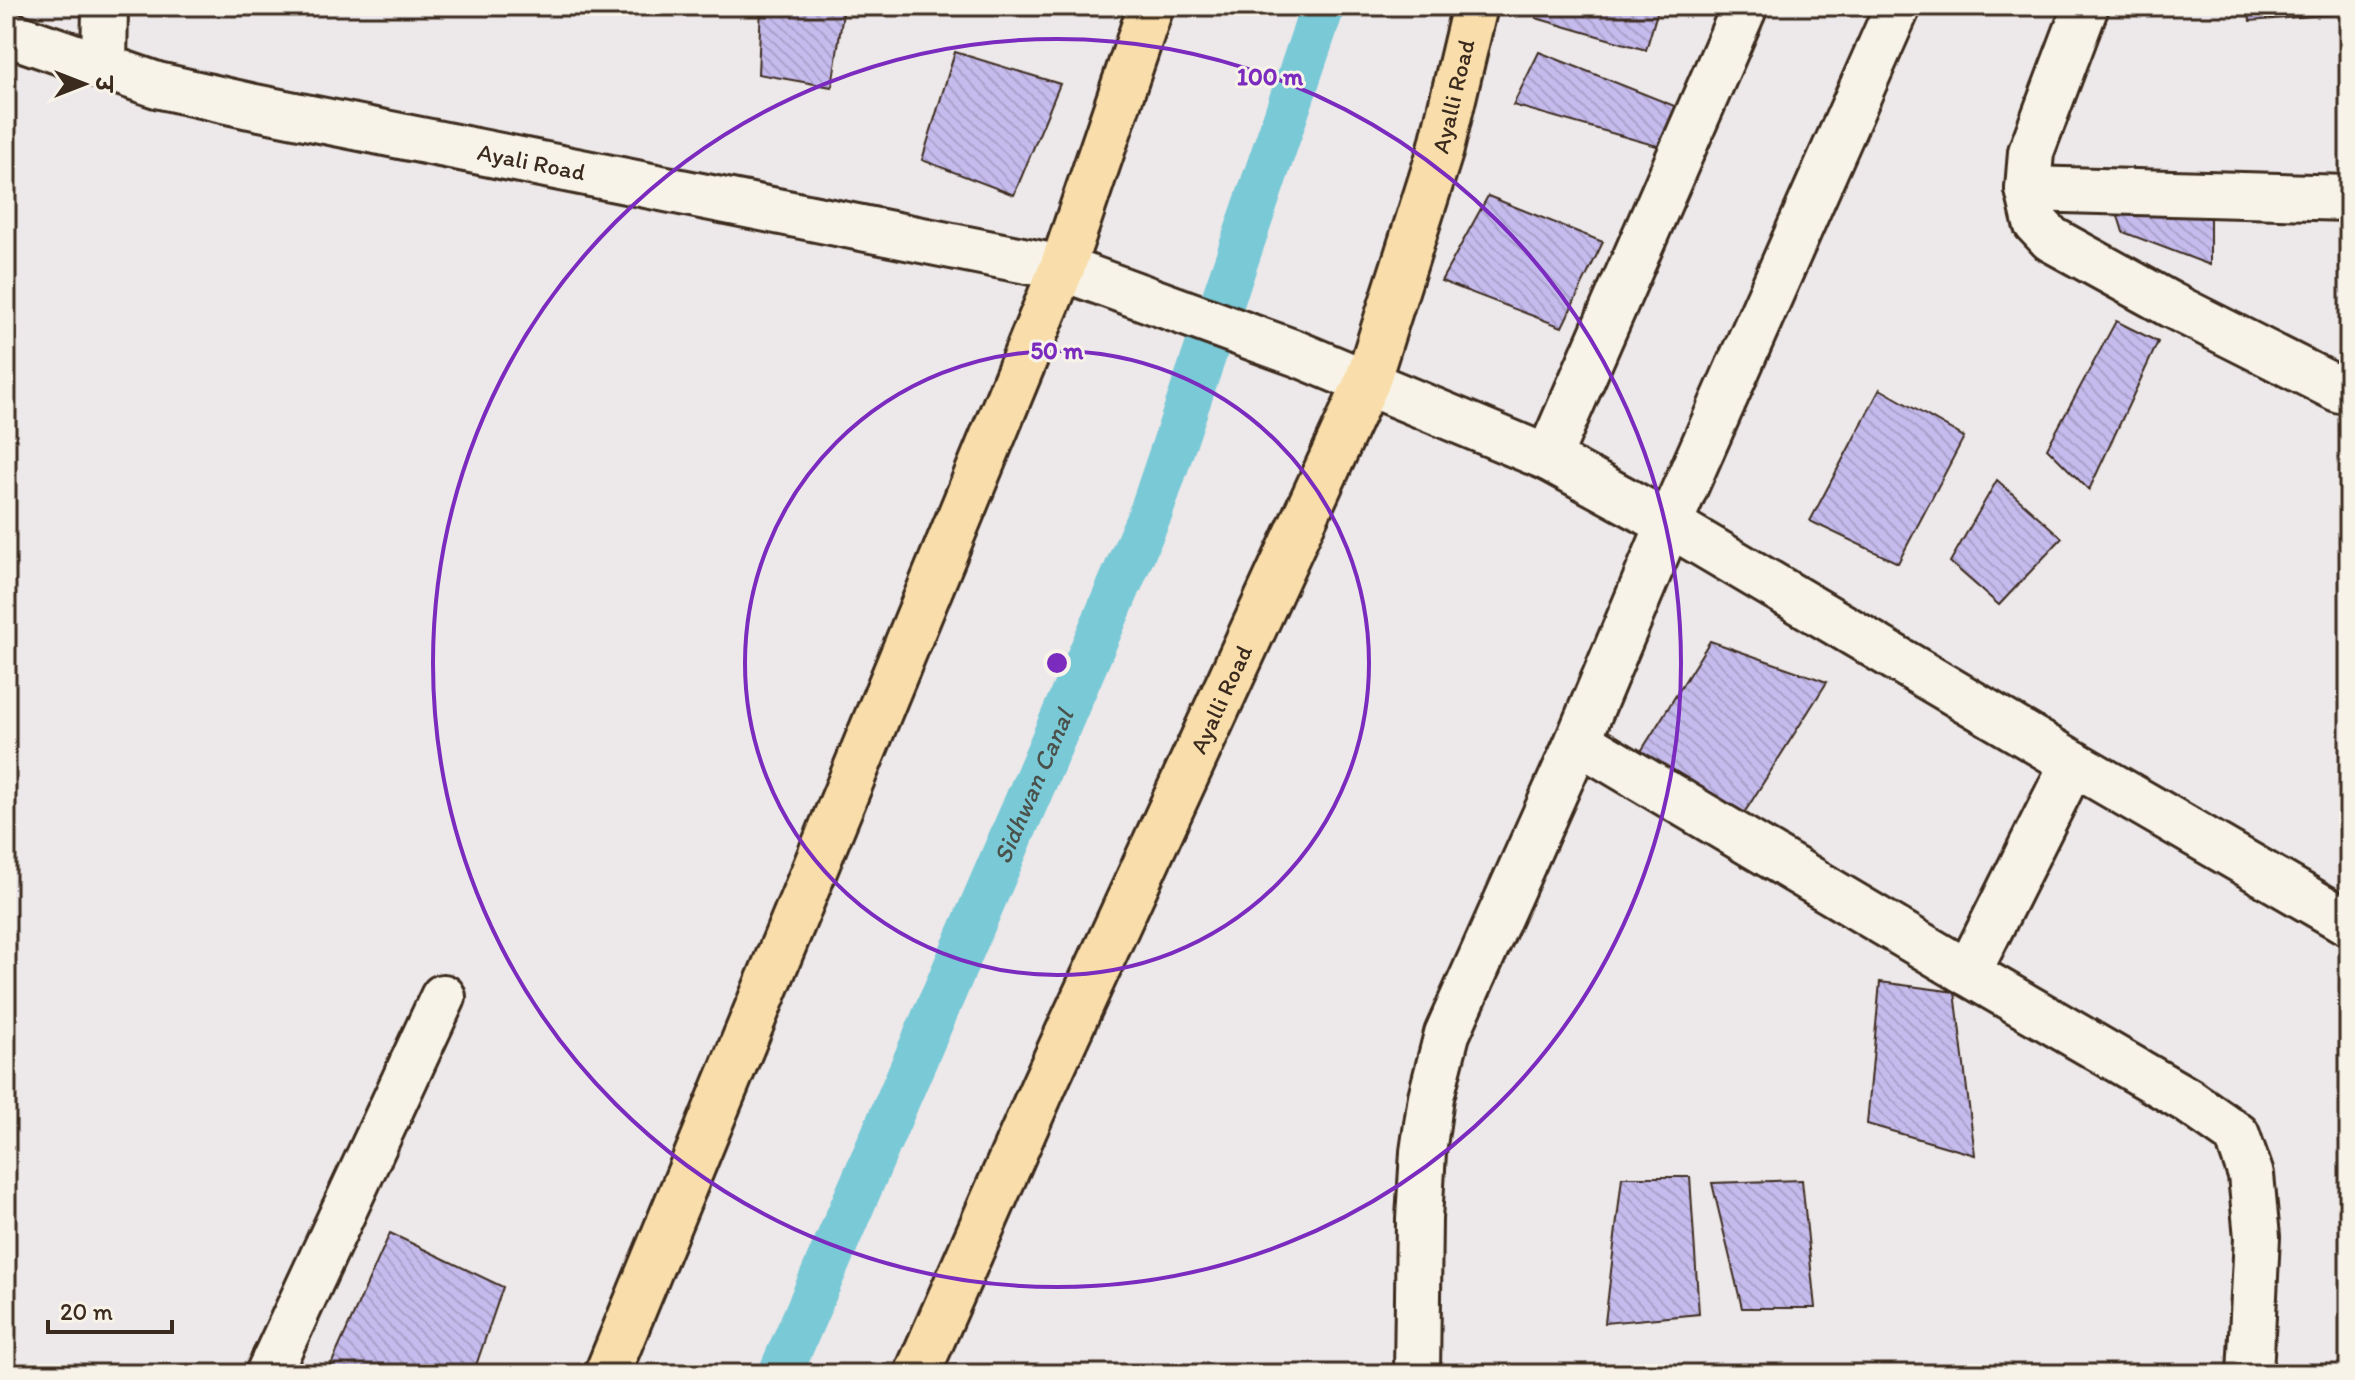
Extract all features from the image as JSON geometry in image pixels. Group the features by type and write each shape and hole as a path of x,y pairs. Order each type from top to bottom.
{"highway":[{"path":"607,1374 1062,268 1151,6"},
{"name":"Ayalli Road","path":"917,1374 1050,1070 1367,382 1441,149 1475,6"}],"street":[{"path":"104,67 105,6"},
{"path":"1548,458 1745,6"},
{"path":"1417,1374 1419,1206 1423,1152 1434,1084 1447,1034 1898,6"},
{"path":"2086,6 2031,152 2028,189 2036,223 2051,239 2171,305 2346,392"},
{"name":"Ayali Road","path":"6,33 157,85 250,106 1062,268 1298,354 1548,458 1669,524 2349,923"},
{"path":"2028,189 2349,198"},
{"path":"1578,741 2187,1100 2237,1135 2251,1175 2257,1237 2250,1374"},
{"path":"1968,973 2073,763"},
{"path":"268,1374 443,997"}],"building":[{"path":"761,6 844,6 832,87 758,74"},
{"path":"1539,6 1659,6 1646,50 1536,18"},
{"path":"2248,6 2349,6 2349,13 2250,21"},
{"path":"955,52 1060,84 1014,195 922,160"},
{"path":"1539,52 1682,109 1664,148 1513,105"},
{"path":"1488,196 1603,242 1562,327 1441,281"},
{"path":"2115,206 2210,213 2210,265 2123,232"},
{"path":"2116,321 2158,342 2089,490 2047,448"},
{"path":"1880,389 1964,437 1898,563 1810,521"},
{"path":"1997,480 2062,538 1999,605 1950,562"},
{"path":"1710,641 1827,682 1739,821 1640,753"},
{"path":"1880,982 1955,992 1975,1155 1867,1124"},
{"path":"1622,1177 1690,1177 1699,1314 1605,1323"},
{"path":"1802,1180 1815,1308 1742,1308 1712,1183"},
{"path":"390,1233 503,1287 473,1374 346,1374 330,1367"}],"waterway":[{"name":"Sidhwan Canal","path":"780,1374 1151,512 1323,6"}]}
